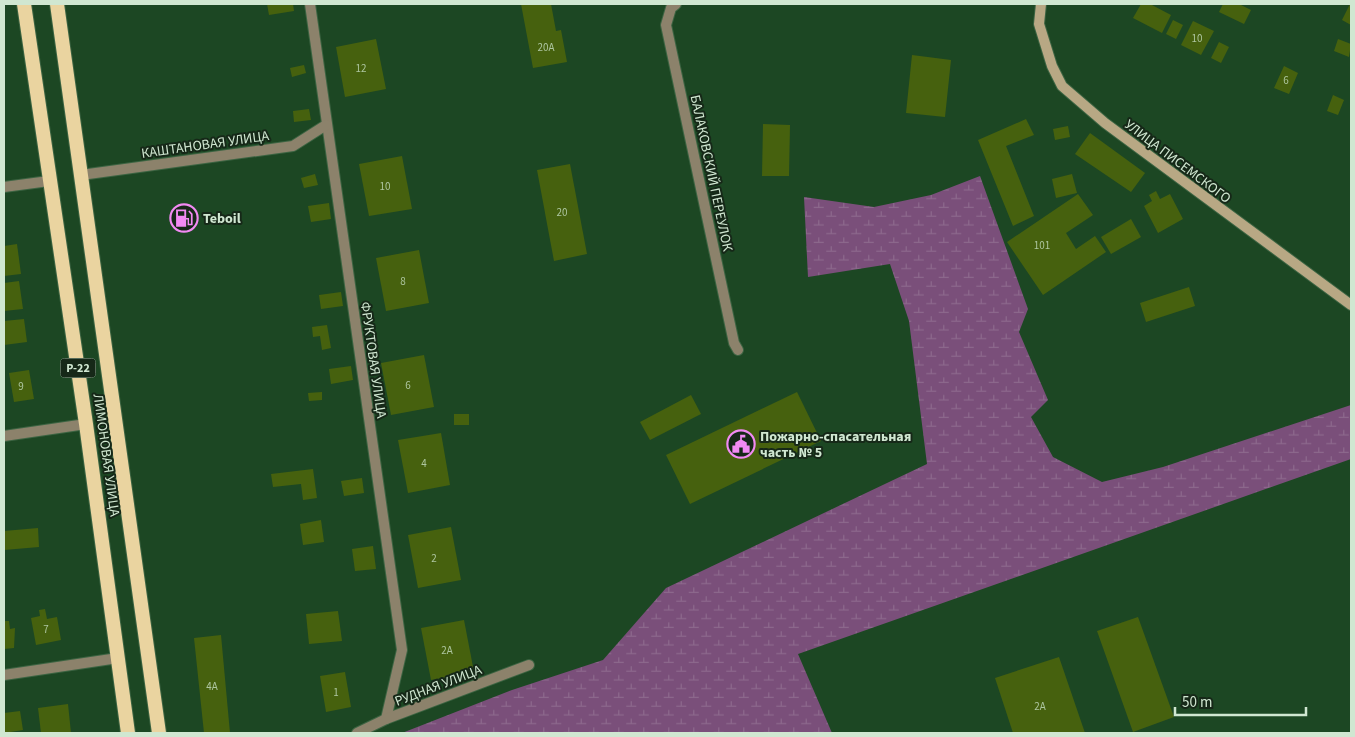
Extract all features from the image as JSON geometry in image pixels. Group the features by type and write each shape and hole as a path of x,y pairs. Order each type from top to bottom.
{"highway":[{"name":"ЛИМОНОВАЯ УЛИЦА","path":"24,4 86,424 128,733"},
{"name":"ЛИМОНОВАЯ УЛИЦА","path":"57,4 158,733"}],"main road":[{"name":"УЛИЦА ПИСЕМСКОГО","path":"1041,4 1038,24 1052,66 1062,86 1104,123 1351,305"}],"street":[{"name":"ФРУКТОВАЯ УЛИЦА","path":"310,4 402,650 386,719"},
{"name":"БАЛАКОВСКИЙ ПЕРЕУЛОК","path":"676,4 671,8 666,25 734,342 738,350"},
{"name":"КАШТАНОВАЯ УЛИЦА","path":"81,175 293,146 326,125"},
{"path":"4,187 49,181"},
{"path":"4,436 86,424"},
{"path":"4,676 118,658"},
{"name":"РУДНАЯ УЛИЦА","path":"357,733 386,719 530,665"}],"green space":[{"path":"980,176 1028,309 1019,332 1048,400 1031,417 1053,457 1102,482 1163,467 1351,405 1351,459 798,654 832,733 402,733 512,690 603,660 666,588 927,464 909,321 890,264 808,277 804,197 874,207 931,195"}],"building":[{"path":"267,4 293,4 294,11 269,15"},
{"path":"521,4 551,4 556,31 561,30 567,62 533,68"},
{"path":"1141,4 1150,4 1171,15 1162,33 1133,18"},
{"path":"1223,4 1239,4 1251,10 1244,24 1219,12"},
{"path":"1351,4 1351,25 1342,20"},
{"path":"1173,20 1183,25 1176,39 1166,34"},
{"path":"1193,21 1214,31 1201,55 1181,45"},
{"path":"376,39 386,89 345,97 336,47"},
{"path":"1338,39 1351,44 1349,57 1334,51"},
{"path":"1219,42 1229,47 1221,63 1211,58"},
{"path":"912,55 951,60 945,117 906,113"},
{"path":"304,65 306,73 292,77 290,68"},
{"path":"1284,66 1298,73 1289,94 1274,88"},
{"path":"1333,95 1344,100 1338,115 1327,111"},
{"path":"309,109 311,120 294,122 293,111"},
{"path":"1026,119 1034,135 1006,146 1034,216 1013,226 978,140"},
{"path":"763,124 790,125 789,176 762,176"},
{"path":"1068,126 1070,137 1055,140 1053,129"},
{"path":"1090,133 1145,173 1131,192 1075,154"},
{"path":"402,156 412,209 369,216 359,164"},
{"path":"570,164 587,254 554,261 537,170"},
{"path":"315,174 318,185 304,188 301,178"},
{"path":"1072,174 1077,193 1056,198 1052,179"},
{"path":"1156,191 1160,199 1170,194 1183,219 1158,233 1144,206 1152,201 1149,195"},
{"path":"1078,194 1093,215 1066,233 1076,249 1095,236 1106,252 1043,295 1007,242"},
{"path":"329,203 331,219 311,222 308,206"},
{"path":"1131,219 1141,237 1111,254 1101,237"},
{"path":"17,244 21,274 4,276 4,246"},
{"path":"419,250 429,303 386,311 376,258"},
{"path":"19,281 23,309 4,311 4,283"},
{"path":"1189,287 1195,306 1146,322 1140,303"},
{"path":"341,292 343,306 321,309 319,295"},
{"path":"24,319 27,342 4,345 4,321"},
{"path":"327,325 331,348 322,350 320,336 313,337 312,327"},
{"path":"424,355 434,407 391,415 381,363"},
{"path":"351,366 353,380 331,384 329,369"},
{"path":"29,370 34,399 14,402 9,373"},
{"path":"322,392 322,400 309,401 308,393"},
{"path":"797,392 821,441 690,504 666,455"},
{"path":"691,395 701,414 650,440 640,422"},
{"path":"454,414 469,414 469,425 454,425"},
{"path":"441,433 450,485 408,493 398,440"},
{"path":"313,469 317,498 303,500 301,484 273,487 271,474"},
{"path":"362,478 364,493 344,496 341,481"},
{"path":"321,520 324,542 303,545 300,524"},
{"path":"451,527 461,580 418,588 408,535"},
{"path":"38,528 39,547 4,550 4,531"},
{"path":"373,546 376,569 355,571 352,549"},
{"path":"45,609 47,619 57,617 61,640 36,645 31,618 40,616 39,610"},
{"path":"338,611 342,641 309,644 306,614"},
{"path":"1138,617 1174,717 1133,732 1097,631"},
{"path":"464,620 474,672 431,680 421,628"},
{"path":"4,621 9,621 10,629 15,628 14,648 4,649"},
{"path":"221,635 230,733 204,733 194,638"},
{"path":"1059,657 1085,733 1013,733 995,678"},
{"path":"345,672 351,707 326,712 320,676"},
{"path":"68,704 71,733 41,733 38,708"},
{"path":"20,711 23,730 4,733 4,713"}],"place":[{"name":"Teboil","path":"184,218"},
{"name":"Пожарно-спасательная часть № 5","path":"741,444"}]}
